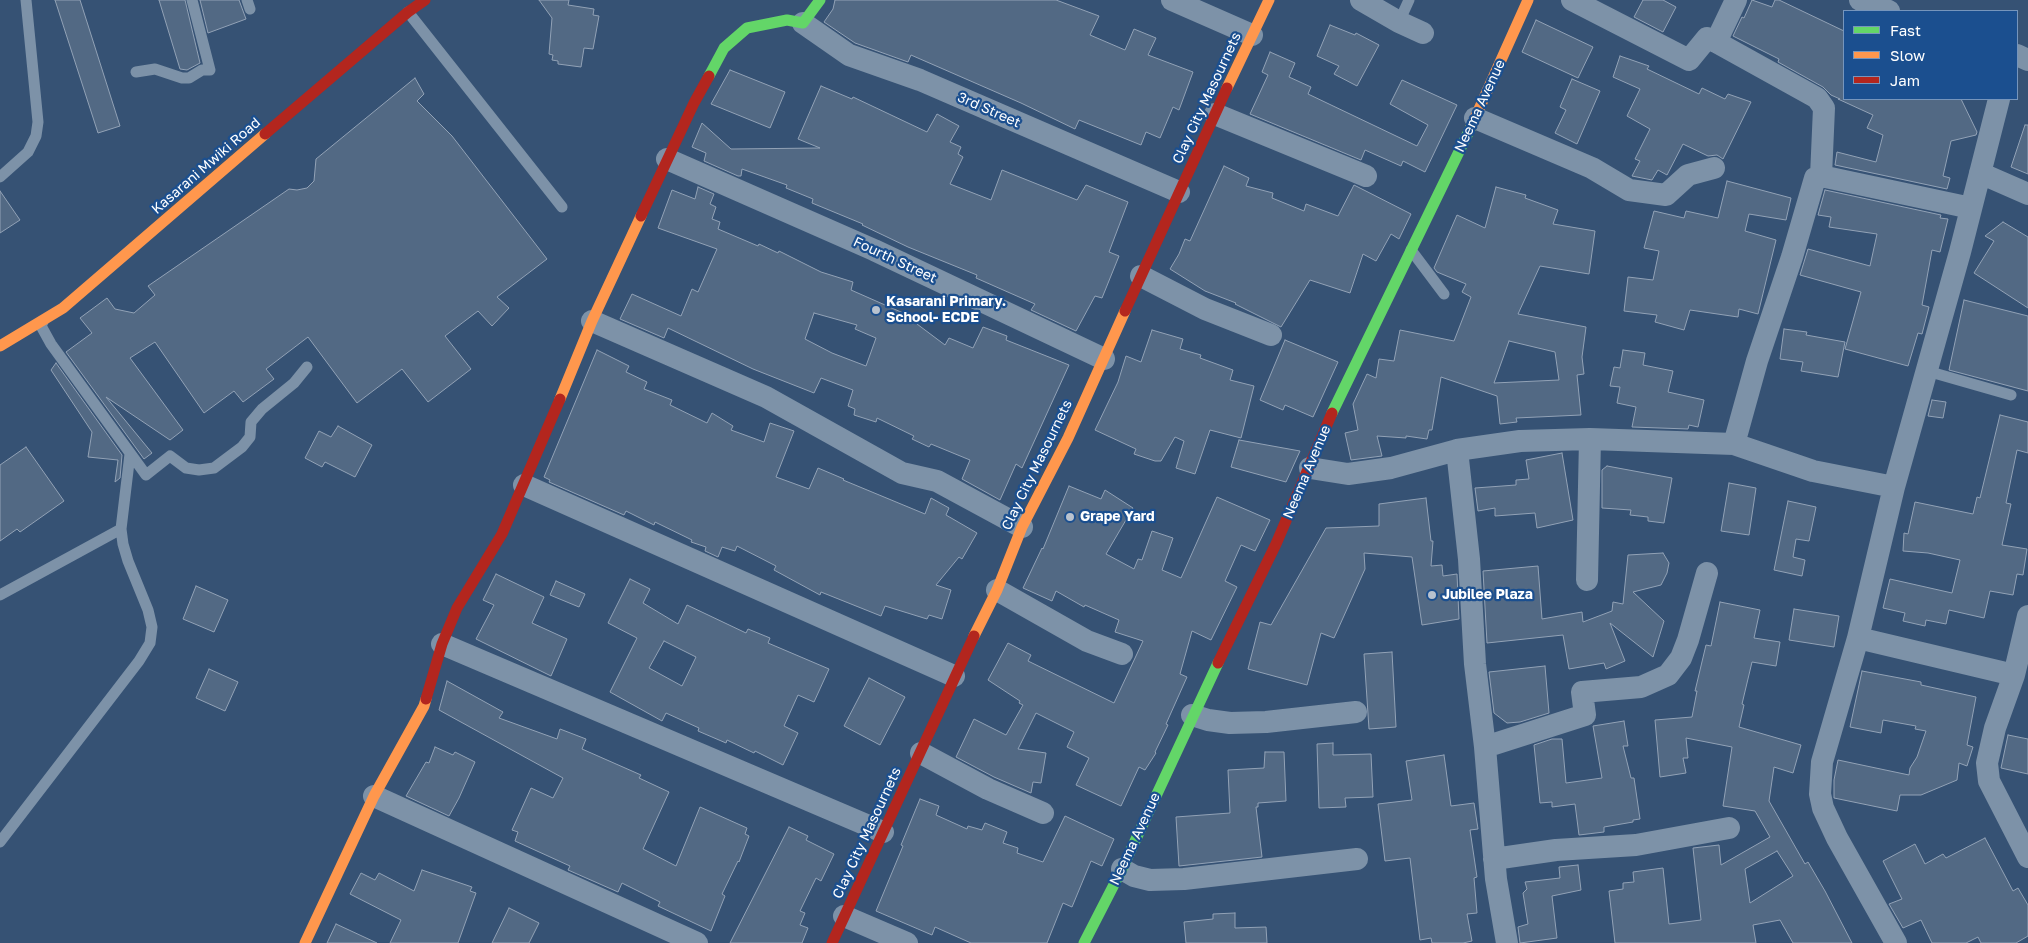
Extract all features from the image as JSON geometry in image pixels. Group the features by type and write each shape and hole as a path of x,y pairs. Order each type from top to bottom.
{"street":[{"name":"Kasarani Mwiki Road","path":"0,346 63,308 408,12 425,0"},
{"path":"305,943 374,796 424,706 442,644 457,608 502,534 592,321 694,103 724,48 747,28 787,20 803,24 820,0"},
{"path":"1172,0 1252,35"},
{"name":"Clay City Masournets","path":"832,943 921,753 954,676 997,590 1022,528 1068,438 1179,192 1269,0"},
{"path":"1361,0 1399,22 1423,33"},
{"name":"Neema Avenue","path":"1084,943 1122,870 1192,715 1276,544 1310,468 1338,398 1475,118 1528,0"},
{"path":"1572,0 1689,60 1707,38 1817,98 1824,108 1821,176"},
{"path":"1716,42 1736,0"},
{"path":"1860,0 1886,10"},
{"name":"3rd Street","path":"803,24 849,55 920,80 1179,192"},
{"path":"1896,943 1837,838 1823,808 1820,794 1822,762 1858,638 1894,487 1928,371 2000,100"},
{"path":"1215,114 1366,176"},
{"path":"1475,118 1592,168 1629,190 1666,194 1688,175 1714,168"},
{"name":"Fourth Street","path":"667,159 874,250 1104,359"},
{"path":"1980,173 2028,194"},
{"path":"1734,444 1757,361 1789,266 1815,178 1821,176 1971,208"},
{"path":"1142,276 1205,308 1271,335"},
{"path":"592,321 766,397 902,473 938,481 1022,528"},
{"path":"1586,580 1590,439"},
{"path":"1310,468 1348,474 1390,468 1457,450 1520,442 1590,439 1734,444 1813,471 1894,487"},
{"path":"1457,450 1469,559 1475,664 1494,859 1507,943"},
{"path":"524,485 954,676"},
{"path":"1484,747 1585,715 1582,692 1641,687 1668,675 1681,658 1688,640 1707,573"},
{"path":"997,590 1087,641 1122,654"},
{"path":"2028,616 2014,674 1995,728 1987,763 1989,780 2028,857"},
{"path":"1858,638 2014,674"},
{"path":"442,644 883,832"},
{"path":"1192,715 1208,720 1230,723 1266,722 1356,712"},
{"path":"921,753 988,789 1043,813"},
{"path":"374,796 698,943"},
{"path":"1494,859 1556,850 1636,845 1729,828"},
{"path":"1122,870 1134,876 1150,880 1184,879 1357,859"},
{"path":"844,916 907,943"}],"lane":[{"path":"0,177 28,152 36,136 38,122 26,0"},
{"path":"136,72 155,69 182,78 189,78 202,70 210,70 192,0"},
{"path":"1399,22 1409,0"},
{"path":"408,12 562,207"},
{"path":"1411,250 1444,294"},
{"path":"63,308 40,324 51,344 146,475 170,456 186,468 199,470 214,468 242,447 250,437 251,422 262,409 294,383 307,368"},
{"path":"1928,371 2011,395"},
{"path":"0,842 139,661 150,643 152,627 148,610 122,544 121,529 130,454"},
{"path":"0,595 121,529"}],"building":[{"path":"55,0 80,0 120,126 98,133"},
{"path":"159,0 185,0 200,63 187,70 180,69"},
{"path":"200,0 239,0 246,19 208,33"},
{"path":"539,0 569,0 568,5 594,9 593,15 599,16 593,49 584,48 581,67 558,64 558,61 552,60 553,55 549,54 552,18"},
{"path":"835,0 1056,0 1099,16 1090,35 1125,50 1134,29 1156,38 1148,55 1193,72 1179,110 1173,107 1160,138 1146,132 1141,145 1079,120 1075,129 911,55 908,62 855,43 824,22 833,9"},
{"path":"1643,0 1663,0 1676,7 1663,32 1634,17"},
{"path":"1752,0 1772,7 1775,0 1779,0 1843,31 1843,100 1961,100 1977,132 1976,135 1951,141 1943,176 1950,178 1947,189 1835,165 1837,152 1876,162 1883,135 1867,128 1873,115 1838,99 1840,99 1831,95 1823,87 1778,62 1779,59 1733,36 1742,17 1744,18"},
{"path":"1536,20 1593,47 1578,78 1522,52"},
{"path":"1330,25 1355,35 1356,33 1379,45 1357,86 1334,74 1339,66 1317,56"},
{"path":"1270,52 1295,63 1289,77 1311,87 1308,94 1417,146 1428,125 1390,104 1402,80 1457,105 1425,172 1403,161 1401,166 1365,150 1361,160 1250,114 1268,75 1262,72"},
{"path":"1620,56 1649,66 1647,69 1699,94 1702,88 1725,99 1728,94 1751,102 1723,159 1717,155 1708,156 1683,144 1667,175 1658,170 1652,180 1632,176 1640,161 1635,159 1650,129 1627,116 1640,89 1613,77"},
{"path":"730,70 785,92 770,128 711,104"},
{"path":"415,78 424,94 417,101 452,136 547,259 497,297 509,308 492,326 478,311 445,336 471,369 428,402 402,369 357,403 308,337 266,369 274,379 243,402 234,391 204,413 155,342 130,358 183,430 170,440 106,397 152,453 144,459 66,352 92,333 80,318 107,298 115,309 134,313 155,295 148,286 289,189 307,188 314,181 316,159"},
{"path":"1572,79 1600,91 1577,144 1555,133 1566,110 1560,107"},
{"path":"821,86 852,99 853,97 927,132 937,114 959,126 950,142 961,147 958,154 963,157 950,184 991,200 1002,170 1077,200 1086,185 1128,202 1109,252 1119,256 1102,298 1095,296 1076,331 1031,310 1035,304 976,278 977,275 908,247 863,224 812,203 813,199 786,188 787,185 742,169 741,176 738,176 704,161 706,153 692,147 702,123 731,149 820,148 798,139"},
{"path":"2025,125 2028,125 2028,174 2011,167"},
{"path":"1224,166 1249,178 1246,186 1273,193 1272,198 1304,211 1306,204 1338,216 1354,185 1411,214 1399,239 1391,234 1376,261 1363,254 1350,293 1310,280 1281,327 1236,303 1205,291 1170,269 1185,239 1190,241"},
{"path":"1727,181 1791,198 1786,220 1749,214 1745,231 1776,240 1758,314 1739,309 1738,317 1690,310 1684,330 1655,322 1657,315 1624,311 1628,277 1653,280 1659,251 1644,248 1654,211 1684,218 1686,211 1718,218"},
{"path":"698,187 714,194 710,204 716,207 712,219 720,222 718,229 758,246 759,244 778,253 779,251 821,272 853,282 851,290 919,320 917,324 945,345 949,338 973,348 983,327 1007,336 1006,340 1069,365 1022,468 1016,464 1000,500 962,479 970,460 931,444 929,447 912,439 914,436 877,418 876,422 854,415 855,409 848,406 853,390 821,378 814,393 753,369 668,328 664,338 620,319 632,294 681,316 692,289 698,292 717,249 658,228 672,190 695,199","holes":["814,313 857,325 855,329 876,338 866,366 832,353 805,339"]},
{"path":"1496,187 1526,195 1525,198 1558,210 1553,224 1595,231 1589,274 1540,266 1518,314 1586,327 1582,357 1584,374 1577,375 1581,415 1516,418 1517,422 1500,424 1497,396 1441,377 1432,430 1429,430 1427,439 1406,436 1406,438 1377,436 1382,456 1351,460 1345,433 1358,430 1353,404 1367,374 1376,378 1379,359 1394,361 1400,330 1454,341 1471,297 1462,292 1466,284 1437,272 1434,268 1457,215 1485,228","holes":["1509,341 1555,352 1559,380 1494,383"]},
{"path":"1825,190 1941,215 1940,218 1948,219 1940,252 1932,250 1922,305 1929,307 1922,334 1918,333 1908,366 1845,349 1861,292 1800,275 1808,249 1870,266 1877,234 1829,227 1831,217 1818,215"},
{"path":"0,191 20,220 0,233"},
{"path":"2003,222 2028,237 2028,308 1974,273 1994,241 1985,236"},
{"path":"1964,300 2028,316 2028,391 1949,370"},
{"path":"1784,329 1807,332 1806,335 1845,342 1838,377 1801,371 1803,362 1780,359"},
{"path":"1152,330 1183,339 1180,349 1201,355 1200,358 1233,370 1230,380 1254,386 1241,438 1210,430 1195,474 1176,468 1184,441 1175,437 1161,461 1155,461 1134,454 1136,449 1095,430 1118,382 1126,356 1141,362"},
{"path":"1285,340 1338,362 1313,417 1285,405 1283,410 1260,400"},
{"path":"597,350 629,366 626,372 647,382 644,389 672,400 670,405 707,423 712,413 733,426 731,430 764,442 770,423 794,431 776,477 809,489 818,468 925,514 931,498 949,508 946,515 977,533 962,559 959,557 936,585 951,590 942,619 929,615 927,619 885,606 881,616 821,592 820,595 774,570 776,566 737,546 735,551 722,547 718,557 705,551 706,547 691,542 692,540 655,522 654,525 626,511 624,515 549,482 550,480 544,477"},
{"path":"1623,350 1645,353 1643,365 1673,371 1668,392 1704,400 1698,427 1689,425 1688,429 1632,427 1636,407 1617,403 1620,387 1610,386 1614,367 1620,368"},
{"path":"56,363 122,455 120,478 115,482 118,460 88,457 92,432 51,370"},
{"path":"1932,400 1946,402 1943,418 1928,416"},
{"path":"2000,415 2028,422 2028,453 2017,450 2006,503 2011,504 2002,545 2027,549 2023,575 2017,574 2013,595 1990,591 1984,618 1949,610 1946,624 1926,620 1925,626 1903,621 1905,613 1883,608 1890,579 1952,593 1960,560 1928,553 1903,551 1904,533 1908,534 1915,502 1973,514 1977,497 1980,498"},
{"path":"338,426 372,445 355,477 325,462 322,467 305,458 319,431 331,437"},
{"path":"1239,440 1300,451 1286,482 1231,467"},
{"path":"26,447 64,501 20,532 17,529 0,541 0,465"},
{"path":"1562,453 1573,520 1537,528 1535,513 1495,516 1495,508 1478,511 1475,488 1516,485 1516,480 1529,479 1526,460"},
{"path":"1607,466 1672,478 1664,523 1648,521 1648,517 1630,515 1631,510 1602,508 1602,470"},
{"path":"1729,483 1756,488 1749,535 1721,531"},
{"path":"1069,486 1101,499 1105,490 1133,508 1106,554 1134,569 1138,559 1142,560 1152,531 1173,538 1162,570 1181,578 1217,497 1270,520 1255,551 1241,545 1225,581 1237,587 1211,640 1192,631 1180,674 1187,677 1166,724 1168,725 1156,753 1145,770 1139,767 1121,806 1076,785 1089,758 1067,747 1074,732 1036,713 1018,749 1046,753 1041,783 1033,782 1031,793 994,777 956,757 974,719 1006,735 1023,705 1019,703 1020,701 988,680 1008,643 1031,655 1028,661 1114,703 1143,641 1115,632 1119,620 1085,605 1084,607 1056,591 1052,601 1023,588 1043,549"},
{"path":"1426,498 1431,541 1433,541 1431,566 1442,565 1443,576 1457,574 1459,619 1422,625 1412,557 1364,553 1365,569 1334,638 1321,633 1307,685 1248,669 1260,622 1271,625 1326,528 1379,526 1379,504"},
{"path":"1788,501 1816,507 1809,541 1796,539 1793,557 1805,560 1802,576 1774,570"},
{"path":"1663,553 1669,563 1667,573 1661,585 1633,592 1664,621 1653,657 1610,623 1625,661 1606,669 1604,663 1569,669 1563,635 1487,643 1483,571 1538,566 1542,619 1582,612 1583,622 1612,611 1613,602 1623,604 1628,555"},
{"path":"496,574 544,597 532,623 567,639 551,676 476,639 494,605 483,600"},
{"path":"630,579 650,589 643,603 678,624 687,605 746,633 748,629 770,638 768,643 829,669 814,702 798,695 784,726 798,733 783,765 755,751 754,753 727,740 726,743 698,731 699,728 666,713 662,721 610,692 637,638 608,623","holes":["664,641 696,657 682,686 649,668"]},
{"path":"556,581 585,594 579,607 550,595"},
{"path":"196,586 228,600 214,632 183,619"},
{"path":"1720,602 1760,610 1754,638 1780,642 1776,666 1752,662 1742,704 1744,705 1739,727 1801,745 1793,773 1774,767 1769,801 1805,864 1808,862 1825,891 1852,943 1793,943 1780,920 1753,925 1756,943 1615,943 1609,891 1623,889 1623,883 1634,882 1633,872 1663,868 1669,924 1701,920 1693,848 1719,845 1721,865 1770,837 1755,811 1723,806 1732,747 1686,738 1688,758 1683,758 1686,773 1660,777 1655,720 1692,717 1697,691 1695,691 1706,645 1711,646","holes":["1777,851 1793,876 1750,903 1745,869"]},
{"path":"1794,609 1839,616 1834,647 1789,640"},
{"path":"1392,652 1396,727 1369,729 1364,654"},
{"path":"1545,666 1549,713 1520,722 1507,723 1494,713 1489,672"},
{"path":"209,669 238,682 225,711 196,698"},
{"path":"1862,671 1921,682 1921,685 1976,697 1967,745 1973,747 1967,766 1959,763 1957,780 1921,795 1900,795 1897,811 1834,798 1834,780 1838,760 1909,775 1910,768 1917,757 1926,731 1915,729 1916,726 1883,720 1881,733 1850,727"},
{"path":"869,678 905,697 880,745 844,726"},
{"path":"447,681 503,712 499,718 557,739 560,729 586,739 582,749 641,775 639,778 669,792 643,849 676,866 700,807 747,828 745,834 749,836 739,862 722,894 725,896 711,931 658,906 660,902 622,883 618,892 568,870 570,866 515,841 518,832 512,830 531,788 553,798 563,778 439,710"},
{"path":"1624,721 1628,746 1623,746 1631,778 1634,778 1640,819 1604,827 1604,832 1579,835 1575,804 1552,807 1552,802 1540,803 1534,745 1552,739 1562,739 1566,783 1602,778 1593,726"},
{"path":"2008,735 2028,739 2028,774 2001,768"},
{"path":"1333,743 1333,755 1371,754 1373,797 1345,798 1346,807 1319,808 1317,744"},
{"path":"435,747 453,755 455,752 475,762 449,816 406,796 426,762 429,763"},
{"path":"1265,752 1284,752 1286,801 1258,803 1258,807 1256,807 1262,857 1179,866 1176,817 1230,813 1228,770 1264,768"},
{"path":"1444,755 1451,806 1474,803 1478,829 1470,830 1477,877 1474,878 1477,913 1467,914 1472,941 1463,943 1432,943 1431,938 1420,940 1410,858 1385,861 1378,804 1412,800 1406,761"},
{"path":"920,799 939,806 936,815 967,829 968,826 982,830 985,823 1007,832 1003,843 1018,848 1017,853 1043,862 1065,816 1114,839 1102,866 1091,861 1072,907 1063,903 1047,943 971,943 935,927 932,935 876,911"},
{"path":"789,827 808,836 806,840 834,854 821,881 816,878 800,911 805,913 800,925 808,928 802,943 730,943"},
{"path":"1985,838 2013,891 2018,888 2028,905 2028,936 2016,943 1981,943 1978,937 1966,943 1932,943 1921,920 1903,928 1889,904 1902,899 1883,861 1915,844 1925,864 1943,854 1946,858"},
{"path":"1578,865 1581,890 1552,896 1557,938 1520,943 1518,927 1528,924 1523,893 1527,889 1525,882 1560,878 1559,867"},
{"path":"422,870 472,887 470,891 476,893 458,943 390,943 401,920 350,894 361,873 375,880 379,873 414,891"},
{"path":"509,908 539,923 529,943 492,943"},
{"path":"1235,913 1235,928 1266,927 1267,943 1186,943 1184,922 1213,919 1213,914"},
{"path":"336,924 377,943 327,943"}],"traffic: fast":[{"path":"709,76 724,48 747,28 787,20 803,23 820,0"},
{"path":"1332,413 1471,127"},
{"path":"1084,943 1122,869 1218,663"}],"traffic: slow":[{"path":"1227,88 1269,0"},
{"path":"1471,127 1528,0"},
{"path":"0,346 63,308 265,134"},
{"path":"560,399 592,321 641,216"},
{"path":"974,636 997,590 1022,527 1068,438 1125,311"},
{"path":"305,943 374,796 424,706 426,699"}],"traffic: jam":[{"path":"265,134 408,12 425,0"},
{"path":"641,216 694,103 709,76"},
{"path":"1125,311 1227,88"},
{"path":"426,699 442,644 457,608 502,534 560,399"},
{"path":"1218,663 1276,544 1332,413"},
{"path":"832,943 974,636"}],"place":[{"name":"Kasarani Primary. School- ECDE","path":"876,310"},
{"name":"Grape Yard","path":"1070,517"},
{"name":"Jubilee Plaza","path":"1432,595"}]}
